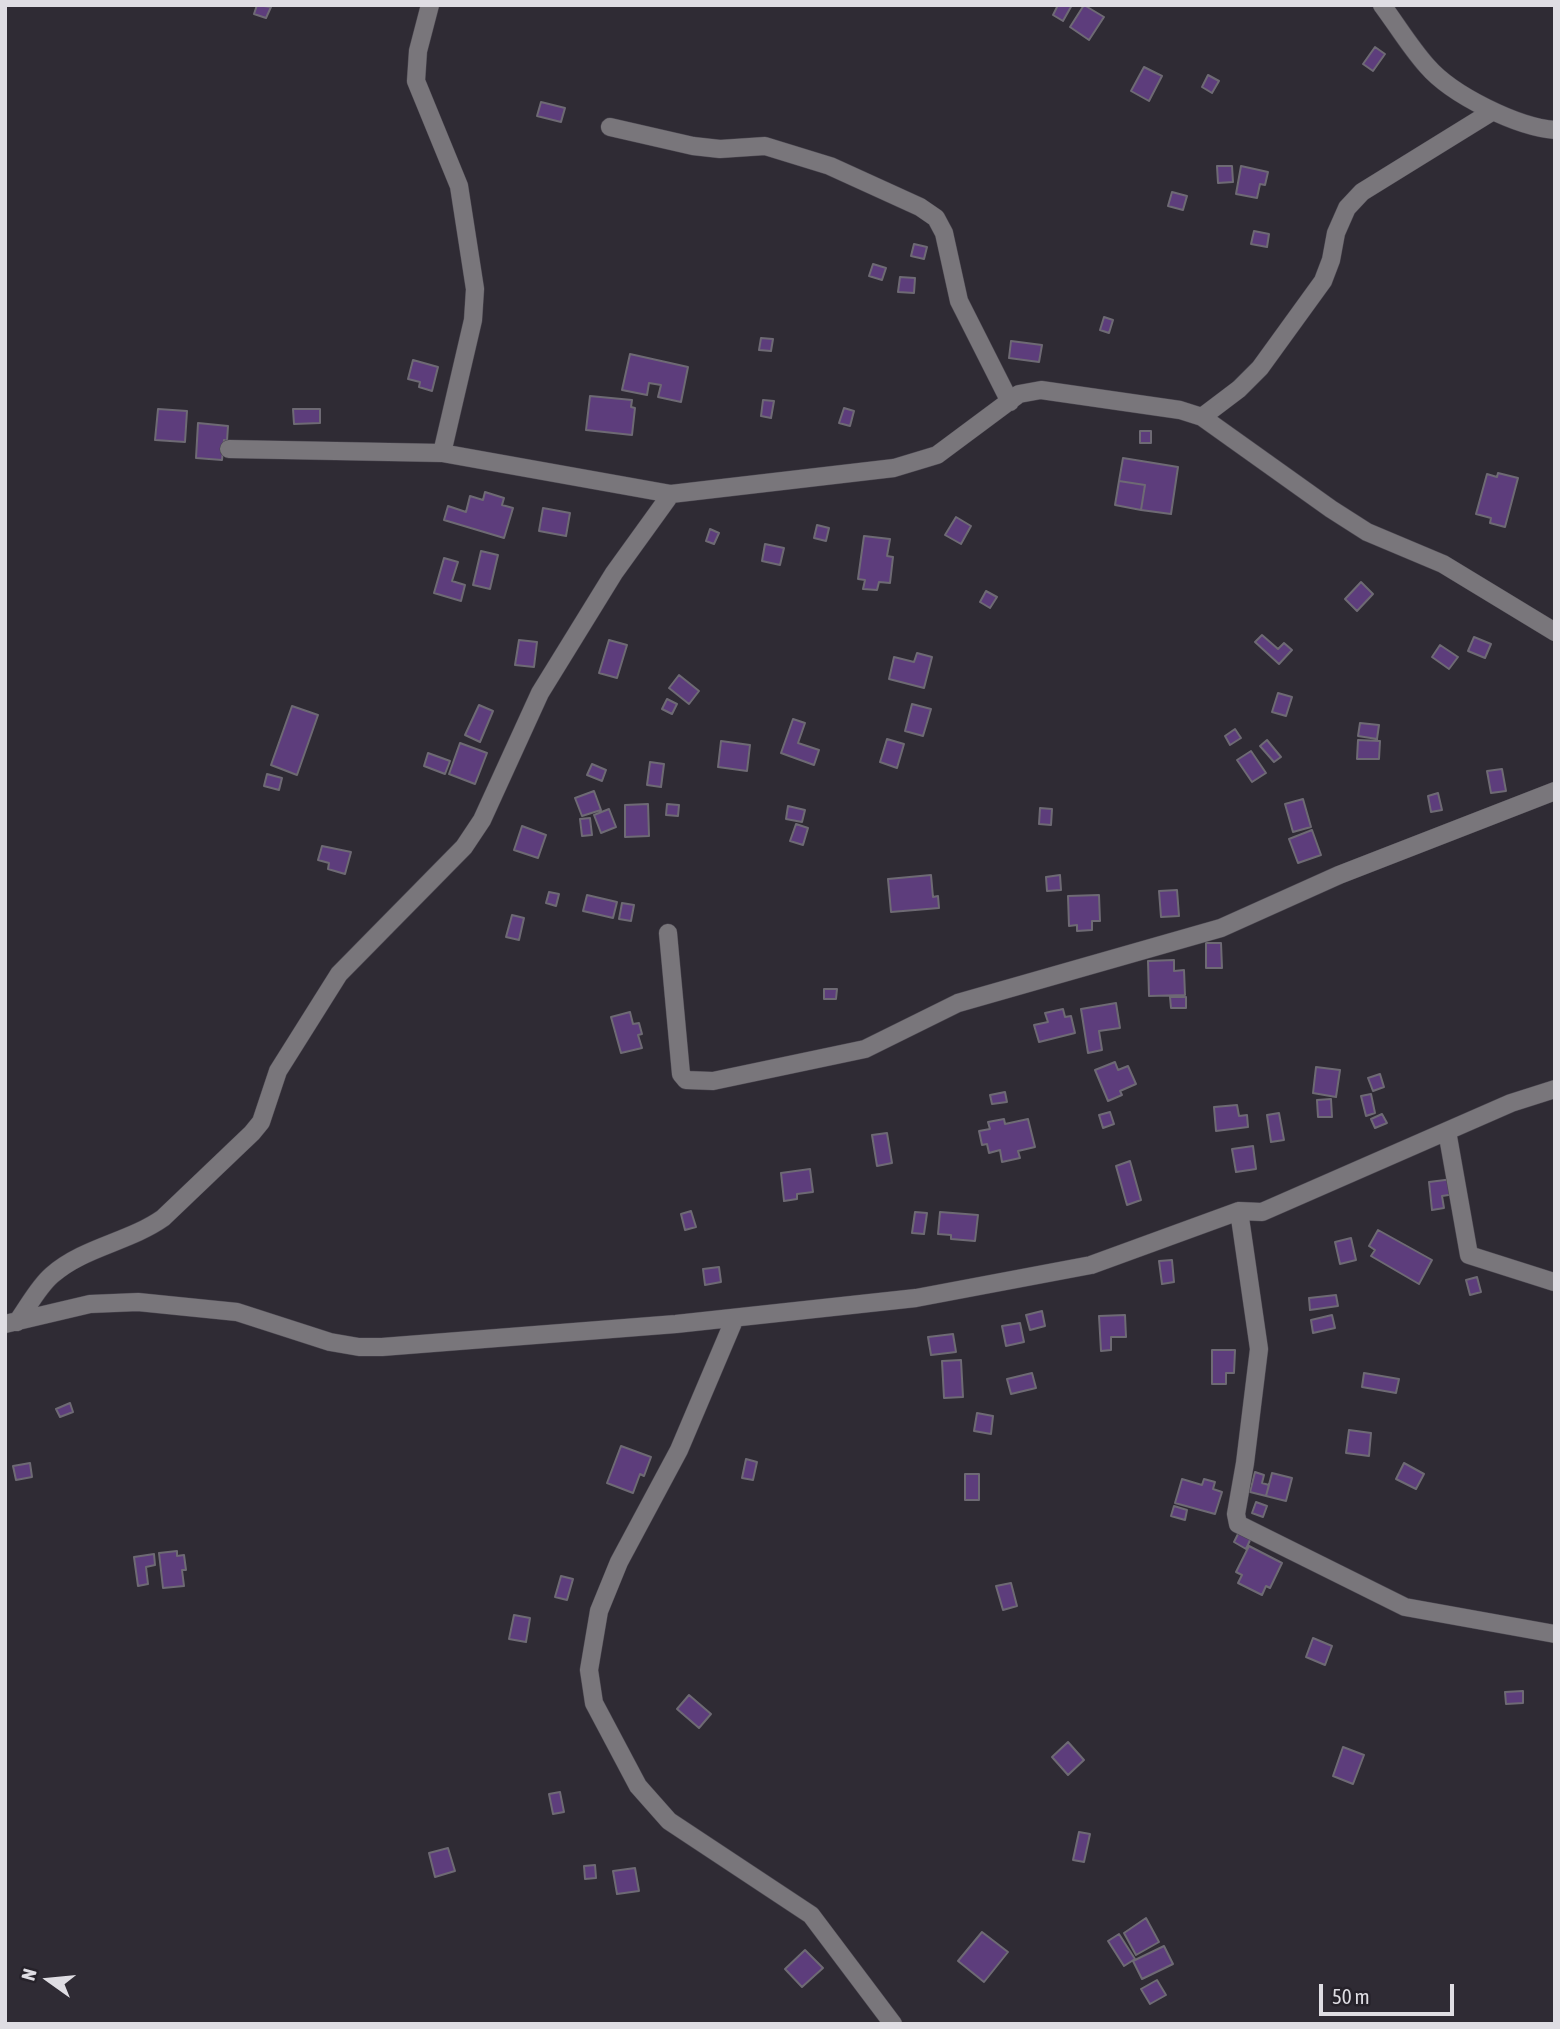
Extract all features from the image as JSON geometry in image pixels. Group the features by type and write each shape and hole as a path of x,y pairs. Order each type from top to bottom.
{"street":[{"path":"430,5 418,51 416,81 459,186 475,289 473,320 442,453"},
{"path":"1382,5 1428,67 1449,85 1517,122 1555,130"},
{"path":"1202,417 1239,389 1260,368 1323,281 1331,260 1336,233 1347,208 1362,192 1493,111"},
{"path":"610,127 720,149 765,146 830,166 936,218 944,233 959,301 1010,402"},
{"path":"229,449 442,453 671,494 894,468 937,455 1019,394 1041,390 1180,410 1202,417 1367,532 1443,565 1555,632"},
{"path":"11,1323 51,1276 75,1259 150,1228 163,1218 261,1122 278,1071 339,974 464,847 482,820 540,693 614,573 671,494"},
{"path":"668,933 681,1074 686,1080 713,1081 864,1049 958,1003 1222,928 1339,874 1555,791"},
{"path":"11,1323 90,1304 138,1302 237,1312 330,1342 359,1347 382,1347 735,1318 916,1298 1091,1265 1239,1211 1262,1212 1511,1103 1555,1089"},
{"path":"1447,1130 1468,1255 1555,1282"},
{"path":"1239,1211 1259,1349 1236,1514 1238,1524 1405,1606 1555,1634"},
{"path":"735,1318 679,1450 619,1562 599,1611 589,1670 594,1703 638,1786 669,1821 811,1915 893,2024"}],"building":[{"path":"257,5 271,7 266,18 254,14"},
{"path":"1058,5 1072,5 1063,21 1053,15"},
{"path":"1084,5 1104,17 1089,40 1070,27"},
{"path":"1375,47 1385,54 1373,71 1363,64"},
{"path":"1144,67 1162,76 1149,101 1131,91"},
{"path":"1208,75 1219,81 1212,93 1202,87"},
{"path":"541,102 565,108 561,122 537,116"},
{"path":"1217,166 1232,166 1233,182 1218,183"},
{"path":"1241,166 1268,172 1265,185 1260,184 1257,198 1236,194"},
{"path":"1172,192 1187,196 1183,210 1168,206"},
{"path":"1254,231 1269,234 1267,247 1251,244"},
{"path":"914,244 927,247 924,259 911,256"},
{"path":"873,264 886,268 882,280 869,276"},
{"path":"900,277 915,278 914,293 898,292"},
{"path":"1104,317 1113,320 1109,333 1100,330"},
{"path":"761,338 773,339 771,351 759,350"},
{"path":"1011,341 1042,345 1039,362 1009,358"},
{"path":"630,354 688,367 681,402 658,397 661,385 649,383 647,395 622,390"},
{"path":"413,360 438,367 432,391 419,387 420,382 408,379"},
{"path":"590,396 632,400 631,407 635,408 632,435 586,430"},
{"path":"763,400 774,401 771,418 761,416"},
{"path":"844,408 854,411 850,426 839,423"},
{"path":"158,409 187,411 185,442 155,440"},
{"path":"293,409 320,409 320,423 294,424"},
{"path":"198,423 228,426 222,460 196,458"},
{"path":"1140,431 1151,431 1151,443 1140,443"},
{"path":"1123,458 1178,467 1171,514 1141,510 1145,485 1119,481"},
{"path":"1498,473 1518,478 1505,527 1490,523 1491,518 1476,514 1487,474 1497,477"},
{"path":"1119,481 1145,485 1141,510 1115,505"},
{"path":"485,492 504,498 502,505 513,508 504,538 444,520 448,506 466,512 470,496 483,500"},
{"path":"543,508 570,513 566,536 539,531"},
{"path":"956,517 971,526 961,544 945,535"},
{"path":"817,525 829,528 826,541 814,538"},
{"path":"710,529 719,533 714,544 706,541"},
{"path":"864,536 890,539 887,556 893,557 890,583 879,582 877,590 863,589 865,580 858,579"},
{"path":"765,544 784,548 780,565 762,561"},
{"path":"481,551 498,555 490,589 473,585"},
{"path":"444,558 458,562 452,581 465,585 461,601 434,593"},
{"path":"1361,582 1373,594 1357,611 1345,599"},
{"path":"986,591 997,597 990,608 980,602"},
{"path":"1262,635 1278,649 1284,643 1292,650 1279,664 1255,642"},
{"path":"1474,637 1491,644 1485,658 1468,651"},
{"path":"519,640 537,642 534,667 515,665"},
{"path":"609,640 627,645 617,678 599,673"},
{"path":"1440,645 1458,657 1449,669 1432,657"},
{"path":"917,653 932,657 924,688 889,679 894,657 914,662"},
{"path":"679,675 699,691 689,704 669,688"},
{"path":"1278,693 1292,697 1286,716 1272,712"},
{"path":"667,699 677,704 672,714 662,709"},
{"path":"912,704 931,709 923,736 905,731"},
{"path":"479,705 493,711 480,742 465,735"},
{"path":"292,706 318,715 297,775 271,765"},
{"path":"793,719 805,723 798,743 819,750 814,765 781,753"},
{"path":"1360,723 1379,725 1377,739 1358,736"},
{"path":"1235,729 1241,738 1230,745 1225,736"},
{"path":"887,739 904,744 897,768 880,762"},
{"path":"1267,740 1281,757 1274,762 1260,746"},
{"path":"1358,740 1380,741 1379,759 1357,759"},
{"path":"721,741 750,745 747,771 718,767"},
{"path":"460,743 487,753 475,784 449,774"},
{"path":"1251,751 1266,773 1252,782 1237,760"},
{"path":"428,753 450,761 445,774 424,766"},
{"path":"650,762 664,764 661,787 647,785"},
{"path":"592,764 606,770 602,781 587,775"},
{"path":"1502,769 1506,791 1491,793 1487,771"},
{"path":"267,774 282,778 279,790 264,786"},
{"path":"594,791 601,810 582,816 575,798"},
{"path":"1438,793 1442,810 1431,812 1428,796"},
{"path":"1303,799 1311,827 1293,832 1285,804"},
{"path":"648,804 649,836 625,837 625,805"},
{"path":"667,804 679,805 678,816 666,815"},
{"path":"788,806 805,810 802,822 786,819"},
{"path":"1040,808 1052,809 1051,825 1039,824"},
{"path":"609,809 616,827 601,833 594,815"},
{"path":"590,818 592,835 582,836 580,819"},
{"path":"796,824 808,828 803,845 790,841"},
{"path":"522,826 546,835 538,858 514,850"},
{"path":"1312,830 1321,855 1298,863 1289,839"},
{"path":"322,846 351,852 345,874 328,869 329,863 318,860"},
{"path":"931,875 933,897 938,896 939,908 891,912 888,879"},
{"path":"1060,875 1061,890 1047,891 1046,877"},
{"path":"1177,890 1179,916 1161,917 1159,891"},
{"path":"549,892 559,894 556,906 546,903"},
{"path":"587,895 617,902 613,918 583,911"},
{"path":"1099,895 1100,921 1092,921 1092,930 1077,931 1077,925 1069,926 1068,896"},
{"path":"622,903 634,905 631,921 619,919"},
{"path":"512,915 524,918 519,940 506,937"},
{"path":"1206,943 1221,943 1222,968 1206,968"},
{"path":"1174,960 1174,971 1184,970 1185,995 1149,996 1148,961"},
{"path":"824,989 837,989 836,999 824,999"},
{"path":"1170,997 1186,997 1186,1008 1171,1008"},
{"path":"1116,1003 1120,1028 1099,1031 1102,1050 1088,1053 1081,1009"},
{"path":"1063,1009 1065,1017 1071,1016 1075,1033 1039,1042 1034,1025 1048,1022 1045,1013"},
{"path":"630,1012 633,1024 639,1023 642,1034 638,1035 642,1048 621,1053 611,1017"},
{"path":"1115,1062 1118,1070 1128,1066 1136,1084 1120,1091 1122,1095 1108,1101 1095,1070"},
{"path":"1316,1067 1340,1070 1336,1097 1313,1093"},
{"path":"1380,1074 1384,1087 1373,1091 1368,1078"},
{"path":"1005,1092 1007,1102 992,1104 990,1095"},
{"path":"1371,1094 1375,1113 1366,1116 1361,1096"},
{"path":"1331,1099 1332,1117 1318,1117 1317,1100"},
{"path":"1237,1105 1239,1116 1247,1115 1248,1127 1216,1131 1214,1107"},
{"path":"1110,1112 1114,1124 1103,1128 1099,1115"},
{"path":"1279,1113 1284,1140 1271,1142 1267,1115"},
{"path":"1382,1114 1387,1123 1375,1128 1371,1119"},
{"path":"1004,1119 1005,1124 1028,1119 1035,1147 1018,1151 1020,1158 1002,1162 1000,1150 989,1153 987,1144 982,1145 979,1131 990,1129 988,1122"},
{"path":"887,1133 892,1163 877,1166 872,1135"},
{"path":"1253,1146 1256,1169 1236,1172 1232,1149"},
{"path":"1130,1161 1141,1200 1127,1205 1116,1166"},
{"path":"810,1169 813,1192 797,1194 797,1199 784,1201 781,1173"},
{"path":"1453,1179 1455,1194 1442,1196 1444,1208 1432,1210 1429,1182"},
{"path":"691,1211 696,1227 685,1230 681,1214"},
{"path":"915,1212 927,1213 924,1234 912,1233"},
{"path":"940,1212 978,1215 975,1241 951,1239 951,1235 938,1234"},
{"path":"1378,1230 1432,1260 1419,1284 1371,1256 1375,1250 1369,1246"},
{"path":"1351,1238 1356,1260 1340,1264 1335,1242"},
{"path":"1172,1260 1174,1282 1162,1284 1159,1261"},
{"path":"719,1267 721,1282 705,1285 703,1269"},
{"path":"1477,1277 1481,1292 1470,1295 1466,1280"},
{"path":"1336,1295 1338,1306 1310,1310 1309,1298"},
{"path":"1042,1311 1045,1326 1030,1330 1026,1315"},
{"path":"1125,1315 1126,1337 1111,1337 1111,1350 1101,1351 1099,1316"},
{"path":"1332,1315 1335,1328 1313,1333 1311,1320"},
{"path":"1020,1323 1024,1342 1006,1346 1002,1326"},
{"path":"953,1334 956,1352 931,1355 928,1337"},
{"path":"1212,1350 1235,1350 1234,1373 1226,1373 1226,1384 1212,1384"},
{"path":"961,1360 963,1397 944,1398 942,1361"},
{"path":"1032,1373 1036,1388 1011,1394 1007,1379"},
{"path":"1364,1373 1399,1379 1396,1393 1362,1387"},
{"path":"70,1403 73,1412 60,1417 56,1409"},
{"path":"977,1413 993,1416 991,1434 974,1431"},
{"path":"1349,1430 1371,1433 1369,1456 1346,1453"},
{"path":"621,1446 651,1457 644,1476 640,1474 633,1493 607,1483"},
{"path":"746,1459 757,1462 753,1480 742,1478"},
{"path":"30,1463 32,1477 16,1480 13,1466"},
{"path":"1404,1463 1424,1474 1416,1489 1396,1479"},
{"path":"1255,1472 1264,1475 1262,1483 1269,1485 1266,1496 1250,1492"},
{"path":"1272,1473 1292,1478 1286,1501 1266,1496"},
{"path":"965,1474 979,1474 979,1500 965,1500"},
{"path":"1182,1479 1202,1485 1204,1479 1215,1482 1213,1489 1222,1492 1215,1514 1175,1503"},
{"path":"1256,1502 1267,1506 1263,1517 1252,1513"},
{"path":"1174,1506 1187,1510 1185,1520 1171,1516"},
{"path":"1239,1532 1251,1538 1246,1549 1234,1542"},
{"path":"1249,1546 1282,1563 1270,1588 1266,1586 1262,1595 1238,1583 1242,1575 1236,1572"},
{"path":"177,1551 177,1556 184,1555 184,1586 163,1588 159,1553"},
{"path":"154,1554 155,1565 146,1567 148,1584 138,1586 134,1557"},
{"path":"561,1576 573,1579 567,1600 555,1597"},
{"path":"1011,1583 1017,1606 1003,1610 996,1586"},
{"path":"514,1615 530,1618 526,1642 509,1639"},
{"path":"1313,1638 1332,1646 1325,1665 1306,1657"},
{"path":"1523,1691 1523,1703 1506,1704 1505,1692"},
{"path":"689,1695 711,1714 699,1728 677,1709"},
{"path":"1068,1742 1084,1760 1068,1775 1052,1757"},
{"path":"1343,1747 1364,1755 1353,1784 1333,1776"},
{"path":"560,1792 564,1812 553,1814 549,1794"},
{"path":"1079,1832 1090,1834 1084,1862 1073,1860"},
{"path":"448,1848 455,1871 435,1877 429,1853"},
{"path":"595,1865 596,1878 585,1879 584,1866"},
{"path":"635,1868 639,1891 617,1894 613,1871"},
{"path":"1146,1918 1159,1942 1136,1955 1124,1933"},
{"path":"982,1932 1008,1952 984,1982 958,1961"},
{"path":"1119,1934 1135,1959 1124,1966 1108,1941"},
{"path":"1164,1946 1173,1964 1142,1979 1133,1961"},
{"path":"805,1950 823,1968 802,1987 785,1969"},
{"path":"1157,1980 1166,1995 1150,2004 1141,1989"}]}
